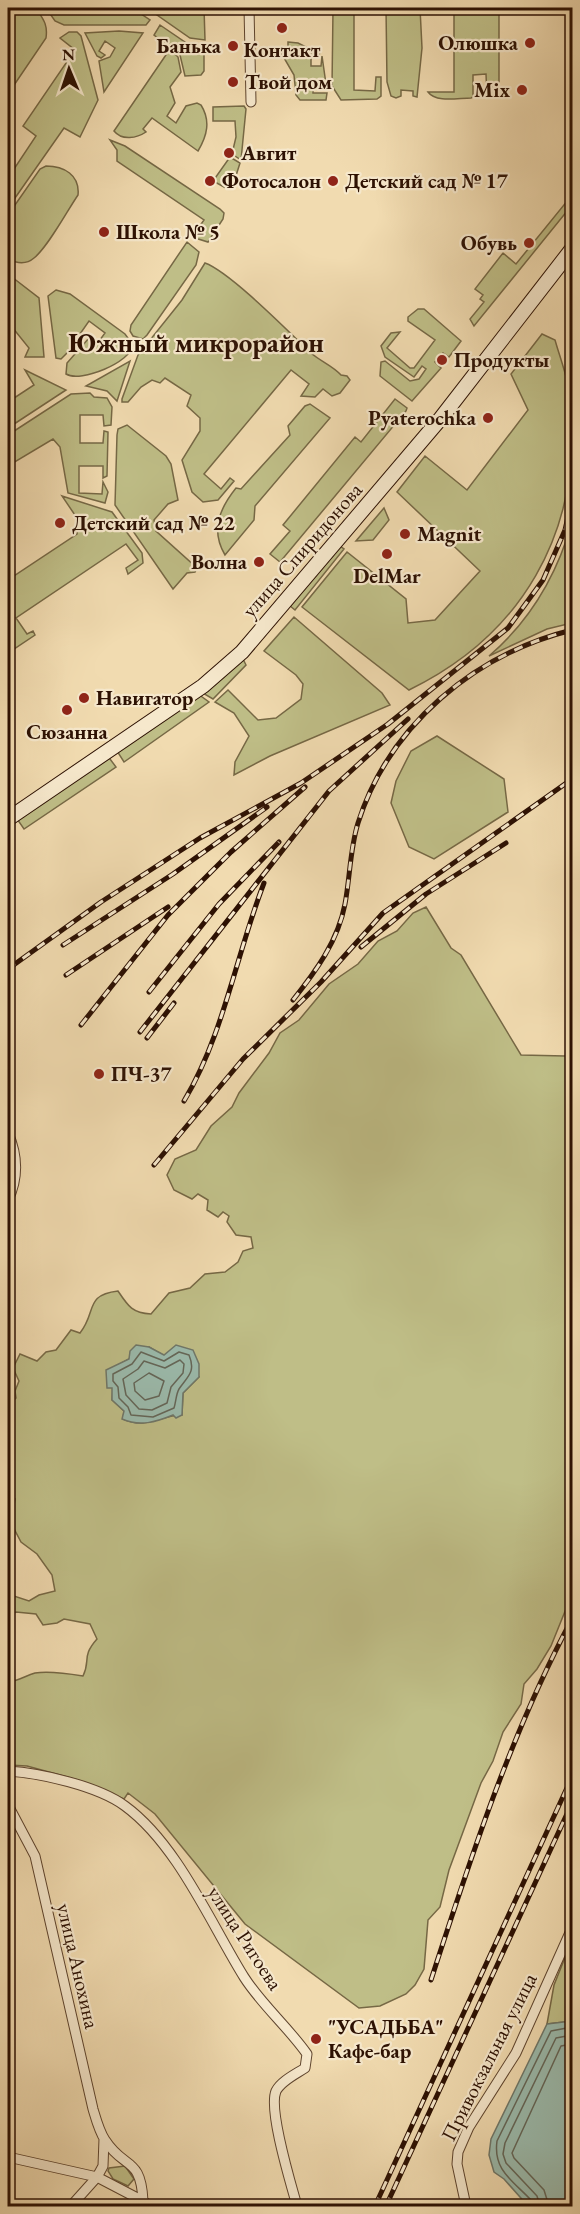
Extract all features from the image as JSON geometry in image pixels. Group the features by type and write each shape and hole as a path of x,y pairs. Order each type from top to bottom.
{"street":[{"path":"249,8 251,102"},
{"name":"улица Спиридонова","path":"8,819 202,686 242,652 441,418 573,249"},
{"path":"8,1133 13,1146 16,1170 15,1184 8,1200"},
{"name":"улица Ригоева","path":"8,1771 57,1779 106,1796 124,1805 139,1818 179,1868 245,1979 307,2054 305,2068 279,2086 275,2101 284,2155 297,2206"},
{"name":"улица Анохина","path":"8,1805 34,1856 90,2097 104,2139 103,2166 97,2177"},
{"name":"Привокзальная улица","path":"466,2206 457,2164 458,2152 469,2127 516,2053 573,1928"},
{"name":"улица Анохина","path":"104,2139 119,2156 133,2165 142,2182 146,2204"},
{"name":"улица Анохина","path":"8,2157 97,2177 146,2204"},
{"path":"71,2206 97,2177"}],"shaded area":[{"path":"12,8 36,8 44,22 46,38 8,94 8,17"},
{"path":"46,8 132,8 150,20 146,25 64,25 55,21"},
{"path":"147,8 204,8 205,40 190,38"},
{"path":"354,8 354,90 375,91 376,77 381,77 381,96 377,99 341,100 332,86 333,10"},
{"path":"386,8 420,8 422,48 417,97 413,96 413,91 401,90 401,96 396,98 391,96 387,82"},
{"path":"454,8 499,8 499,91 496,98 487,97 486,74 473,75 473,97 471,98 442,99 428,92 454,92"},
{"path":"160,25 188,44 204,48 204,71 201,75 185,76 180,55 154,35"},
{"path":"119,31 143,33 104,92 99,61 110,57 115,48 105,41 99,51 105,55 101,58 97,56 85,33"},
{"path":"69,32 77,32 81,36 98,100 80,137 64,128 8,208 8,178 36,136 23,126 75,50 60,38"},
{"path":"288,42 298,43 320,54 311,54 311,66 321,66 322,56 326,84 313,84 313,93 327,93 326,100 300,100 296,95 294,75 280,51 288,51"},
{"path":"170,49 178,57 181,72 170,87 175,103 167,116 176,123 186,106 197,103 201,105 206,117 207,128 198,151 152,118 143,129 146,132 138,136 125,137 114,131"},
{"path":"244,106 246,109 241,160 232,154 236,137 235,121 213,121 213,107"},
{"path":"110,140 125,146 224,213 223,219 208,242 192,237 204,220 117,161 117,150"},
{"path":"230,157 240,163 234,182 226,188 213,181"},
{"path":"53,166 70,173 76,182 78,195 51,237 34,258 21,263 8,259 8,215 40,169"},
{"path":"572,195 572,205 474,326 470,319 484,302 480,299 483,295 475,289 503,253 516,264"},
{"path":"187,242 199,252 196,265 147,335 143,339 133,336 130,331 131,325"},
{"path":"205,263 244,290 315,356 350,380 340,393 332,396 323,389 315,397 301,396 309,384 291,370 204,474 221,489 230,478 234,481 218,500 203,502 192,492 182,460 200,431 200,418 187,406 191,395 165,378 160,383 152,380 141,387 128,402 122,402 122,399 138,355 182,300"},
{"path":"8,274 39,298 44,357 25,357 29,348 8,322"},
{"path":"56,290 70,294 125,334 133,345 124,358 104,369 83,376 66,374 67,363 89,338 97,344 105,333 89,321 66,354 61,359 56,358 48,296"},
{"path":"418,309 424,309 461,341 449,357 443,353 435,362 441,368 412,401 380,376 381,362 385,361 410,381 419,379 426,369 422,366 414,377 385,357 381,346 391,333 400,332 387,348 410,368 414,368 435,340 408,321 408,317"},
{"path":"542,334 555,340 572,406 572,453 566,497 554,538 536,575 512,610 483,640 449,667 409,690 302,607 347,552 406,599 408,623 435,620 480,571 397,492 425,456 467,490 528,410 511,374"},
{"path":"130,361 117,401 107,391 86,386"},
{"path":"25,370 66,390 8,428 8,402 34,385"},
{"path":"90,393 94,397 107,398 112,407 111,425 104,426 103,415 80,415 80,443 103,443 104,431 108,432 107,476 103,478 103,466 79,466 79,493 102,494 103,482 108,492 105,503 68,493 60,447 53,439 8,466 8,435 71,394"},
{"path":"395,399 407,408 406,411 280,562 270,554 290,531 283,525 355,437 361,442"},
{"path":"310,404 330,418 255,506 254,520 225,555 218,537 218,528 225,503 236,488 241,489 290,435 288,426 305,406"},
{"path":"127,425 166,456 171,464 178,500 168,504 154,520 156,531 197,568 195,572 187,573 173,589 115,505 117,435 118,429"},
{"path":"62,496 112,512 142,553 143,563 128,574 126,568 138,560 126,544 16,618 27,634 33,631 35,635 8,653 8,580 77,534 79,521"},
{"path":"384,508 389,520 373,540 356,541"},
{"path":"572,522 572,623 547,629 489,656 518,627 541,595 559,560"},
{"path":"333,541 344,549 295,610 284,601"},
{"path":"294,617 382,693 390,705 270,756 234,775 235,762 249,736 234,713 215,702 228,690 258,720 276,718 301,699 303,684 296,675 264,651"},
{"path":"243,659 246,665 213,699 201,692"},
{"path":"198,694 209,702 124,762 117,751"},
{"path":"437,736 504,779 508,812 434,859 409,847 391,803 396,781 411,751"},
{"path":"107,755 116,767 24,829 15,816"},
{"path":"426,907 451,948 461,955 521,1055 565,1056 572,1046 572,1594 551,1646 537,1669 524,1684 521,1704 503,1732 493,1761 481,1783 449,1870 440,1907 428,1920 424,1969 415,1985 406,1994 380,2006 359,2008 245,1924 155,1814 128,1793 124,1799 78,1780 27,1766 8,1765 8,1755 12,1753 8,1732 8,1682 40,1672 83,1676 89,1650 97,1639 90,1624 64,1619 57,1623 43,1625 36,1614 16,1612 8,1616 8,1597 11,1595 29,1601 39,1595 55,1591 52,1575 37,1554 21,1542 11,1523 15,1499 8,1498 8,1406 16,1398 15,1391 19,1381 13,1368 20,1354 37,1361 46,1352 56,1350 71,1330 80,1333 100,1296 118,1291 131,1308 151,1314 169,1293 190,1288 205,1274 225,1272 238,1262 243,1251 253,1248 251,1237 236,1235 227,1222 229,1216 223,1212 218,1217 207,1210 208,1200 198,1194 192,1199 174,1190 167,1175 175,1159 196,1150 211,1126 232,1107 280,1033 299,1020 329,984 358,964 378,941 397,931 413,913","holes":["149,1347 199,1377 183,1393 182,1415 147,1423 132,1422 123,1419 124,1411 112,1400 115,1367 129,1359 135,1350"]},
{"path":"572,1940 572,2021 547,2024 554,1985"},
{"path":"125,2166 134,2179 128,2186 113,2179 108,2171 109,2168"}],"water":[{"path":"136,1345 149,1347 164,1355 176,1345 193,1350 199,1364 199,1377 183,1393 182,1415 142,1423 122,1419 124,1411 112,1400 112,1388 107,1388 106,1370 129,1359 130,1351"},
{"path":"572,2021 572,2206 528,2206 504,2179 494,2172 489,2155 491,2139 547,2024"}],"railway":[{"path":"568,348 572,373"},
{"path":"8,969 101,902 200,838 301,783 388,724 508,628 543,580 565,530 572,499"},
{"path":"293,1000 318,967 337,931 345,904 358,823 372,788 391,755 414,725 440,699 470,676 502,656 536,641 572,630"},
{"path":"140,1032 329,791 408,719"},
{"path":"154,1165 243,1059 321,982 383,913 572,779"},
{"path":"81,1025 168,915 231,852 305,787"},
{"path":"63,945 173,874 267,807"},
{"path":"149,992 219,904 279,842"},
{"path":"361,947 426,894 506,843"},
{"path":"184,1101 198,1075 220,1022 264,883"},
{"path":"66,975 168,907"},
{"path":"147,1038 174,1003"},
{"path":"431,1980 477,1842 511,1751 550,1662 572,1619"},
{"path":"375,2206 572,1777"},
{"path":"386,2206 572,1803"}],"place":[{"name":"Контакт","path":"282,28"},
{"name":"Олюшка","path":"530,43"},
{"name":"Банька","path":"233,46"},
{"name":"Твой дом","path":"233,82"},
{"name":"Mix","path":"522,90"},
{"name":"Авгит","path":"229,153"},
{"name":"Фотосалон","path":"210,181"},
{"name":"Детский сад № 17","path":"333,181"},
{"name":"Школа № 5","path":"104,232"},
{"name":"Обувь","path":"529,243"},
{"name":"Продукты","path":"442,360"},
{"name":"Pyaterochka","path":"488,418"},
{"name":"Детский сад № 22","path":"60,523"},
{"name":"Magnit","path":"405,534"},
{"name":"DelMar","path":"387,554"},
{"name":"Волна","path":"259,562"},
{"name":"Навигатор","path":"84,698"},
{"name":"Сюзанна","path":"67,710"},
{"name":"ПЧ-37","path":"99,1074"},
{"name":"\"УСАДЬБА\" Кафе-бар","path":"316,2039"}],"district":[{"name":"Южный микрорайон","path":"196,343"}]}
